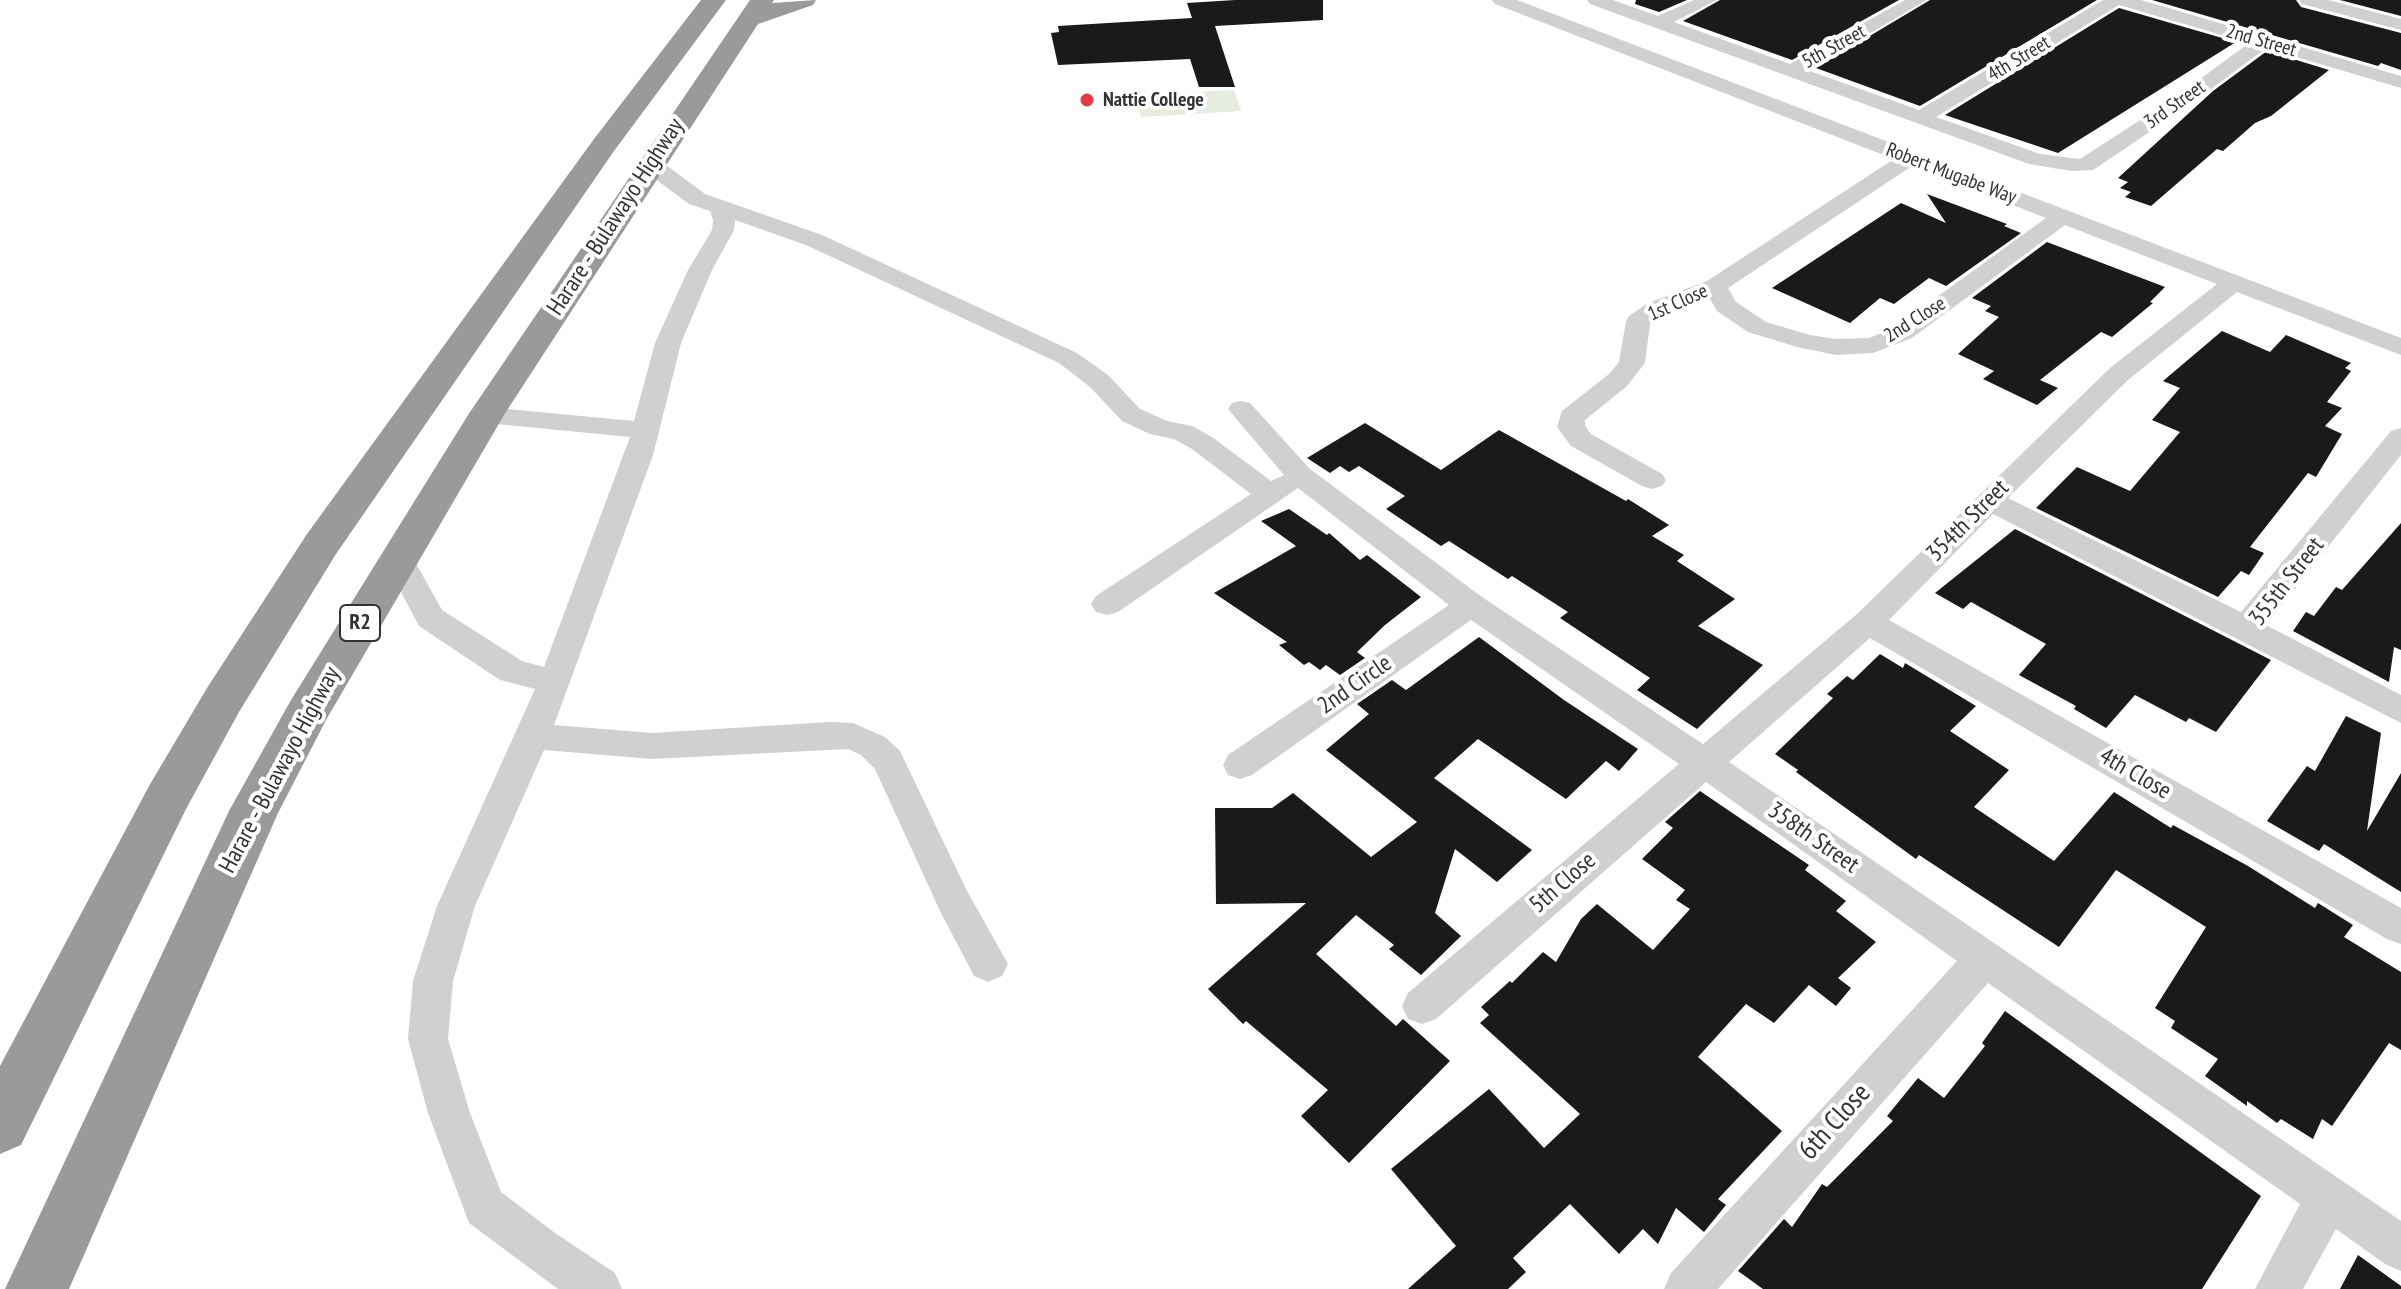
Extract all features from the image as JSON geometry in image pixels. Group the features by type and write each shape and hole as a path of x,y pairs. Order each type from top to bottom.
{"highway":[{"path":"741,6 804,0"},
{"name":"Harare - Bulawayo Highway","path":"37,1289 254,811 307,712 486,415 650,164 741,6"},
{"name":"Harare - Bulawayo Highway","path":"0,1125 166,800 223,700 321,544 604,145 741,6"}],"street":[{"path":"1596,0 1922,117"},
{"path":"1660,22 1708,0"},
{"name":"5th Street","path":"1793,70 1918,0"},
{"name":"4th Street","path":"1922,117 2115,0"},
{"name":"2nd Street","path":"2122,0 2401,82"},
{"path":"2308,0 2401,25"},
{"name":"Robert Mugabe Way","path":"1511,1 2401,347"},
{"name":"3rd Street","path":"1922,117 2036,160 2085,165 2180,103 2263,42"},
{"name":"1st Close","path":"1652,480 1581,440 1571,427 1572,417 1618,380 1632,363 1638,321 1648,312 1715,286 1910,158"},
{"path":"650,164 697,199 814,240 1068,358 1099,381 1131,415 1160,428 1182,432 1202,443 1270,494"},
{"path":"599,1289 539,1249 485,1207 449,1113 428,1039 433,981 456,906 533,736 592,584 639,455 668,343 700,270 723,230 720,208"},
{"name":"2nd Close","path":"1715,286 1726,306 1757,327 1821,344 1858,348 1903,333 2062,217"},
{"name":"354th Street","path":"1703,762 1868,622 2119,374 2234,283"},
{"name":"358th Street","path":"1241,409 1300,475 1471,605 1703,762 2401,1248"},
{"path":"486,415 645,430"},
{"name":"355th Street","path":"2401,437 2246,628 2401,710"},
{"path":"1107,604 1300,475"},
{"path":"1989,500 2246,628"},
{"path":"398,558 430,618 512,671 552,681"},
{"name":"2nd Circle","path":"1240,765 1471,605"},
{"name":"4th Close","path":"1868,622 2401,927"},
{"path":"533,736 652,746 830,735 853,736 873,746 888,761 953,900 988,964"},
{"name":"5th Close","path":"1422,1006 1703,762"},
{"name":"6th Close","path":"1687,1289 1985,958"},
{"path":"2278,1289 2329,1197"}],"shaded area":[{"path":"1234,90 1241,111 1141,117 1136,95"}],"building":[{"path":"1323,0 1323,20 1215,26 1235,87 1199,87 1190,59 1058,65 1051,33 1059,32 1058,26 1192,18 1187,3"},
{"path":"1636,0 1687,0 1659,12 1635,4"},
{"path":"1720,0 1899,0 1792,60 1683,21"},
{"path":"1930,0 2097,0 1920,106 1816,68"},
{"path":"2152,0 2296,0 2301,7 2401,33 2401,70 2381,63 2378,66"},
{"path":"2340,0 2401,0 2401,16"},
{"path":"2119,8 2236,42 2058,153 1945,115"},
{"path":"2267,51 2329,70 2271,116 2255,123 2223,151 2217,149 2151,206 2125,197 2131,192 2120,188 2128,182 2118,178 2213,91"},
{"path":"1927,194 2007,224 2004,226 2021,233 1946,286 1929,278 1894,304 1880,298 1850,323 1772,288 1901,203 1946,223"},
{"path":"2047,242 2165,287 2150,302 2153,303 2112,337 2101,332 2040,380 2058,388 2037,405 1983,379 1994,371 1958,354 1999,317 1985,311 1991,306 1972,298"},
{"path":"2222,331 2270,352 2286,335 2351,363 2345,368 2351,371 2327,402 2342,408 2325,426 2342,434 2316,477 2308,473 2250,547 2264,553 2249,575 2241,571 2218,597 2036,508 2077,467 2130,491 2180,432 2152,420 2180,388 2163,381"},
{"path":"1365,423 1441,470 1499,430 1626,501 1628,499 1669,525 1652,536 1684,555 1677,561 1735,599 1698,626 1763,665 1697,729 1637,690 1650,678 1560,618 1568,612 1512,576 1508,579 1449,541 1441,546 1386,509 1405,496 1359,466 1349,472 1340,466 1330,473 1307,458"},
{"path":"1289,509 1327,535 1329,533 1360,560 1367,555 1421,597 1357,652 1365,658 1340,675 1326,665 1320,670 1309,662 1304,665 1279,645 1287,642 1214,593 1296,546 1261,521"},
{"path":"2401,523 2401,650 2394,647 2389,682 2293,631 2306,612 2314,616 2336,587 2342,590"},
{"path":"2015,529 2271,660 2216,732 2189,718 2186,722 2135,695 2106,728 2074,709 2076,706 2019,675 2046,644 1971,602 1963,609 1935,593"},
{"path":"1479,637 1564,700 1638,749 1619,771 1606,761 1566,799 1478,739 1434,778 1532,850 1497,882 1455,849 1435,913 1461,936 1421,975 1389,949 1394,945 1356,915 1316,954 1396,1026 1403,1019 1450,1061 1349,1163 1301,1116 1328,1090 1246,1021 1243,1024 1208,989 1306,903 1216,904 1215,808 1272,808 1293,793 1371,857 1417,822 1326,750 1369,714 1357,704 1392,680 1406,690"},
{"path":"1880,654 1903,668 1905,663 1976,706 1950,731 2009,770 1974,807 2054,861 2114,792 2171,828 2173,825 2248,866 2315,908 2318,903 2353,925 2344,937 2401,972 2401,1050 2389,1043 2332,1126 2322,1119 2313,1139 2281,1119 2277,1123 2205,1076 2218,1059 2171,1028 2175,1021 2155,1008 2206,927 2116,870 2059,947 1919,855 1916,859 1775,754 1833,698 1827,694 1847,676 1853,680"},
{"path":"2346,716 2381,733 2367,831 2401,773 2401,892 2324,844 2319,851 2267,821 2307,766 2315,771"},
{"path":"1700,791 1809,865 1805,870 1846,901 1836,911 1876,942 1838,978 1851,988 1836,1006 1809,985 1774,1023 1746,1004 1698,1057 1782,1131 1718,1199 1726,1205 1704,1232 1676,1208 1658,1244 1643,1229 1619,1254 1570,1204 1513,1258 1526,1272 1508,1289 1408,1289 1456,1246 1391,1169 1489,1089 1544,1148 1580,1114 1480,1023 1489,1015 1481,1007 1510,981 1512,983 1543,952 1556,962 1581,919 1597,904 1653,950 1690,909 1676,900 1685,890 1642,859 1673,828 1665,822"},
{"path":"2005,1011 2261,1196 2202,1289 1763,1289 1738,1271 1784,1219 1792,1227 1822,1184 1827,1187 1893,1121 1887,1116 1918,1078 1944,1098 1985,1046 1982,1043"},
{"path":"2358,1255 2401,1286 2401,1289 2340,1289"}],"place":[{"name":"Nattie College","path":"1087,100"}]}
